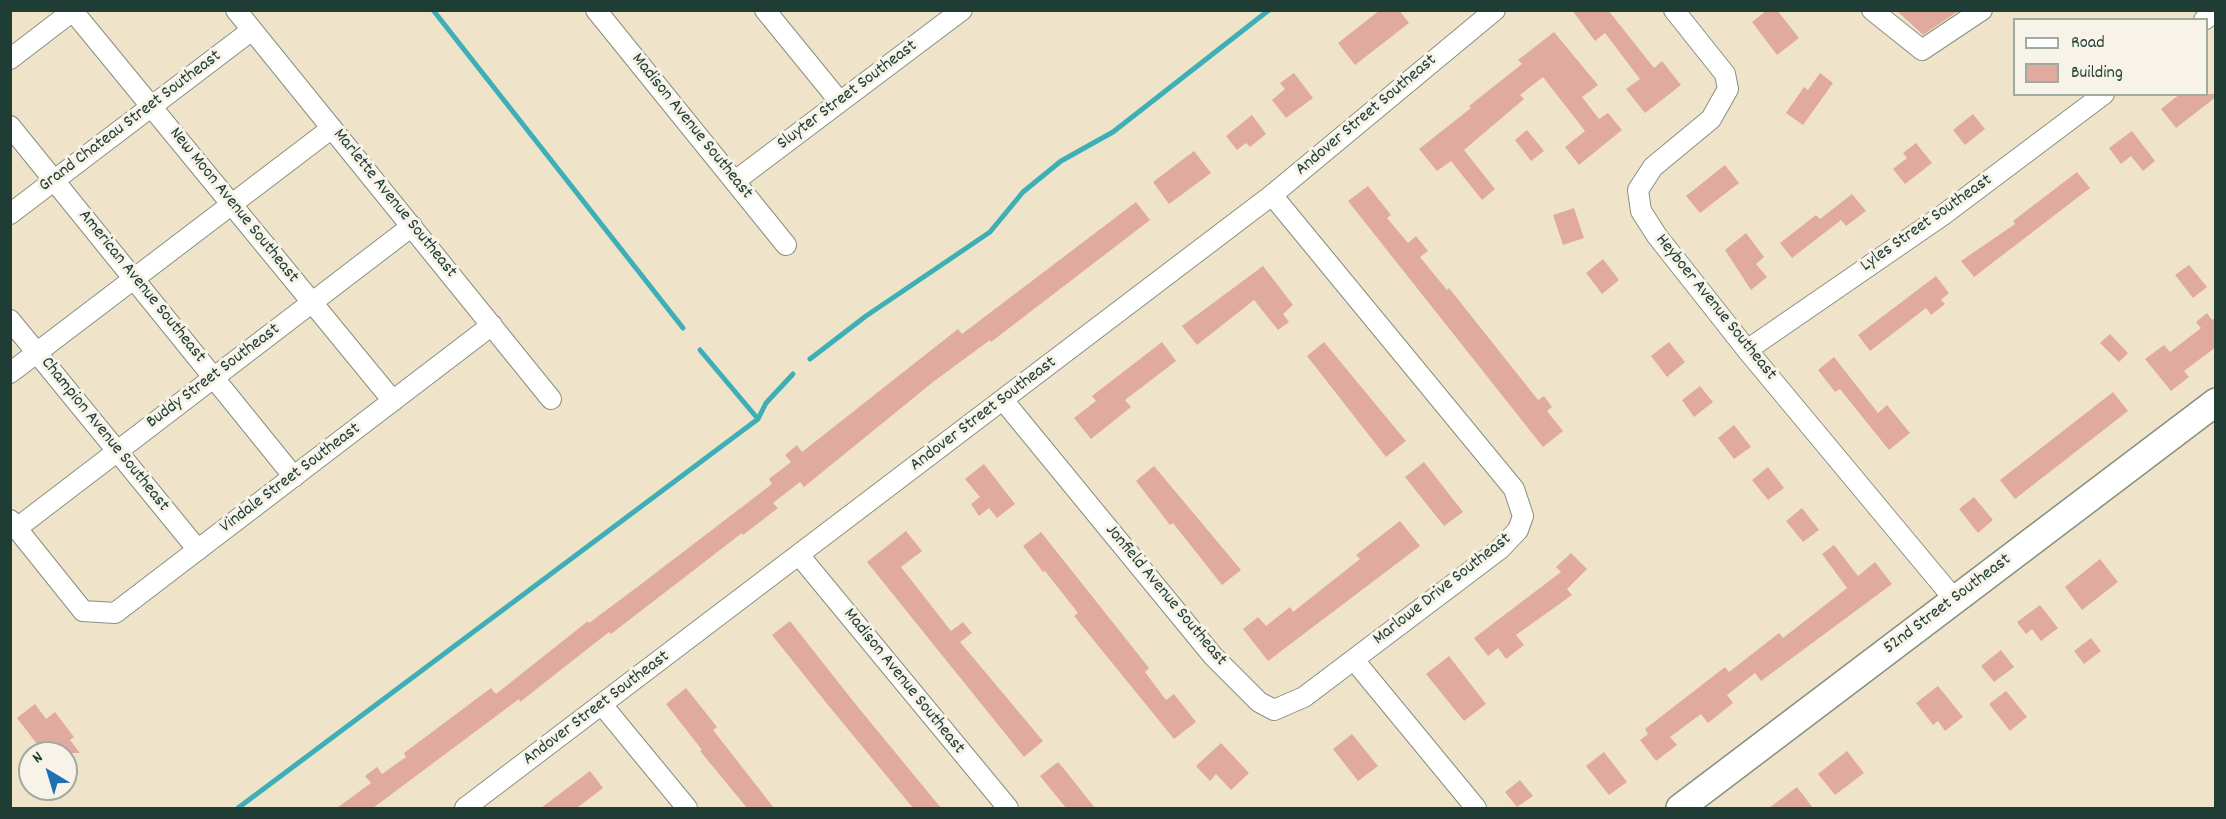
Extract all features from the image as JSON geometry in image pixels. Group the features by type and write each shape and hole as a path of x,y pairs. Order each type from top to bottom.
{"main road":[{"name":"52nd Street Southeast","path":"1680,808 2216,402"}],"street":[{"name":"Marlette Avenue Southeast","path":"236,10 551,399"},
{"name":"Madison Avenue Southeast","path":"596,10 786,245"},
{"path":"765,10 840,102"},
{"name":"Sluyter Street Southeast","path":"735,181 962,10"},
{"name":"Andover Street Southeast","path":"465,808 1272,195 1495,10"},
{"name":"Heyboer Avenue Southeast","path":"1674,10 1725,74 1728,89 1711,119 1653,167 1638,190 1641,211 1657,236 1747,350 1955,600"},
{"path":"1872,10 1922,51 1982,10"},
{"path":"10,59 73,11"},
{"name":"New Moon Avenue Southeast","path":"73,11 393,401"},
{"name":"Grand Chateau Street Southeast","path":"10,213 252,30"},
{"name":"Lyles Street Southeast","path":"1747,350 1943,215 2101,96"},
{"name":"American Avenue Southeast","path":"10,126 294,477"},
{"path":"10,373 332,128"},
{"name":"Marlowe Drive Southeast","path":"1272,195 1514,489 1523,516 1518,530 1500,549 1354,660"},
{"name":"Buddy Street Southeast","path":"14,524 118,451 412,226"},
{"name":"Champion Avenue Southeast","path":"10,320 198,550"},
{"name":"Vindale Street Southeast","path":"14,524 83,611 116,613 492,325"},
{"name":"Jonfield Avenue Southeast","path":"1003,400 1198,639 1259,702 1274,710 1287,706 1304,697 1354,660"},
{"name":"Madison Avenue Southeast","path":"799,555 1008,808"},
{"path":"1354,660 1476,808"},
{"path":"603,705 687,808"}],"building":[{"path":"1380,10 1399,10 1409,23 1355,65 1338,43"},
{"path":"1572,10 1608,10 1654,68 1662,61 1681,85 1645,113 1626,89 1640,79 1605,33 1595,41"},
{"path":"1767,10 1777,10 1799,38 1777,55 1752,22"},
{"path":"1896,10 1960,10 1923,35"},
{"path":"1554,32 1598,85 1582,97 1599,119 1608,113 1622,130 1579,165 1565,147 1585,131 1543,77 1520,95 1524,99 1464,150 1495,189 1482,200 1451,161 1437,171 1419,149 1522,64 1518,60"},
{"path":"1294,73 1313,98 1286,118 1272,100 1285,89 1280,83"},
{"path":"1820,73 1833,83 1803,125 1786,113 1804,87 1808,90"},
{"path":"2216,94 2216,97 2176,128 2161,109 2177,96"},
{"path":"1973,114 1985,129 1965,145 1953,130"},
{"path":"1252,115 1266,134 1250,147 1246,143 1237,150 1226,136"},
{"path":"1527,130 1544,151 1531,161 1515,140"},
{"path":"2132,131 2155,161 2143,171 2131,156 2121,164 2109,148"},
{"path":"1916,143 1932,163 1905,184 1893,169 1907,158 1903,153"},
{"path":"1194,151 1211,173 1169,204 1153,182"},
{"path":"1725,165 1739,183 1700,213 1686,196"},
{"path":"2077,172 2090,188 1974,277 1961,261 2015,224 2013,221"},
{"path":"1368,186 1391,215 1387,218 1408,243 1416,236 1428,251 1420,257 1447,290 1449,288 1538,400 1544,396 1552,407 1547,411 1563,431 1543,447 1348,201"},
{"path":"1852,194 1866,211 1846,226 1841,220 1792,258 1780,243 1816,215 1820,219"},
{"path":"1136,202 1150,220 991,342 990,340 933,382 804,487 800,482 773,503 778,508 743,535 742,533 520,702 519,699 373,808 337,808 371,783 365,776 377,767 382,774 406,757 404,753 491,688 496,694 588,621 589,623 772,484 769,479 791,462 785,455 797,445 802,452 958,329 962,334"},
{"path":"1574,208 1584,238 1563,245 1553,215"},
{"path":"1746,233 1764,257 1756,264 1767,277 1751,290 1725,250"},
{"path":"1603,259 1619,280 1602,294 1586,273"},
{"path":"2189,265 2207,287 2193,298 2175,275"},
{"path":"1263,266 1293,305 1283,314 1289,322 1278,330 1254,300 1197,345 1182,326"},
{"path":"1936,276 1949,293 1941,300 1945,304 1931,315 1926,308 1870,351 1858,335"},
{"path":"2207,313 2212,320 2216,317 2216,347 2184,371 2189,377 2171,391 2145,359 2164,345 2170,352 2201,328 2196,322"},
{"path":"2110,334 2128,353 2119,362 2100,343"},
{"path":"1162,342 1176,361 1125,400 1131,407 1091,439 1074,418 1096,401 1092,396"},
{"path":"1324,342 1406,441 1386,457 1307,356"},
{"path":"1669,342 1685,362 1667,377 1651,356"},
{"path":"1834,357 1878,413 1887,405 1910,433 1889,450 1840,389 1835,392 1818,370"},
{"path":"1700,386 1713,402 1694,417 1682,400"},
{"path":"2113,392 2128,411 2015,499 2000,480"},
{"path":"1734,425 1751,447 1734,459 1718,438"},
{"path":"1424,462 1463,512 1444,526 1405,477"},
{"path":"984,464 1015,504 997,518 989,508 979,516 971,504 980,497 965,479"},
{"path":"1154,466 1241,570 1222,585 1173,523 1170,525 1136,481"},
{"path":"1768,467 1784,488 1768,500 1752,480"},
{"path":"1974,497 1993,520 1978,533 1959,509"},
{"path":"1802,508 1819,530 1803,542 1786,521"},
{"path":"1400,521 1420,546 1268,661 1243,629 1258,617 1266,626 1290,607 1293,612 1360,559 1356,555"},
{"path":"906,531 922,551 901,567 951,631 963,622 972,633 960,642 1043,741 1024,757 867,562"},
{"path":"1041,532 1149,668 1145,672 1166,700 1174,694 1196,722 1174,739 1074,616 1078,613 1023,546"},
{"path":"1834,545 1858,576 1875,562 1892,584 1761,681 1755,673 1727,695 1733,703 1708,723 1701,714 1670,737 1677,745 1656,761 1640,740 1648,734 1645,729 1725,667 1729,672 1779,633 1783,638 1847,588 1822,554"},
{"path":"1571,553 1587,569 1567,589 1572,595 1516,635 1524,645 1506,659 1498,648 1488,656 1474,638 1561,572 1556,567"},
{"path":"2100,559 2118,582 2082,610 2065,587"},
{"path":"2040,605 2058,628 2041,641 2032,629 2026,634 2017,622"},
{"path":"790,621 941,808 913,808 828,705 772,635"},
{"path":"2091,638 2101,651 2084,664 2074,651"},
{"path":"2001,650 2014,667 1994,682 1981,666"},
{"path":"1449,656 1486,704 1464,721 1426,674"},
{"path":"1938,686 1963,717 1945,731 1938,721 1933,725 1916,703"},
{"path":"686,688 717,727 713,730 774,808 747,808 700,751 702,750 666,704"},
{"path":"2006,691 2027,717 2010,731 1989,704"},
{"path":"35,704 46,719 55,712 74,737 71,741 35,741 17,718"},
{"path":"1352,734 1378,766 1358,781 1333,749"},
{"path":"1221,743 1249,773 1231,790 1216,774 1210,781 1196,766"},
{"path":"1847,751 1864,773 1835,795 1818,774"},
{"path":"1604,752 1627,782 1609,795 1586,766"},
{"path":"1058,762 1095,808 1066,808 1040,776"},
{"path":"590,771 603,788 577,808 541,808"},
{"path":"1520,780 1533,796 1517,807 1505,792"},
{"path":"1797,787 1813,808 1769,808"}],"waterway":[{"path":"433,10 683,328"},
{"path":"810,359 866,316 990,232 1023,192 1061,161 1113,132 1269,10"},
{"path":"700,350 758,419"},
{"path":"238,808 758,419 766,403 793,374"}]}
